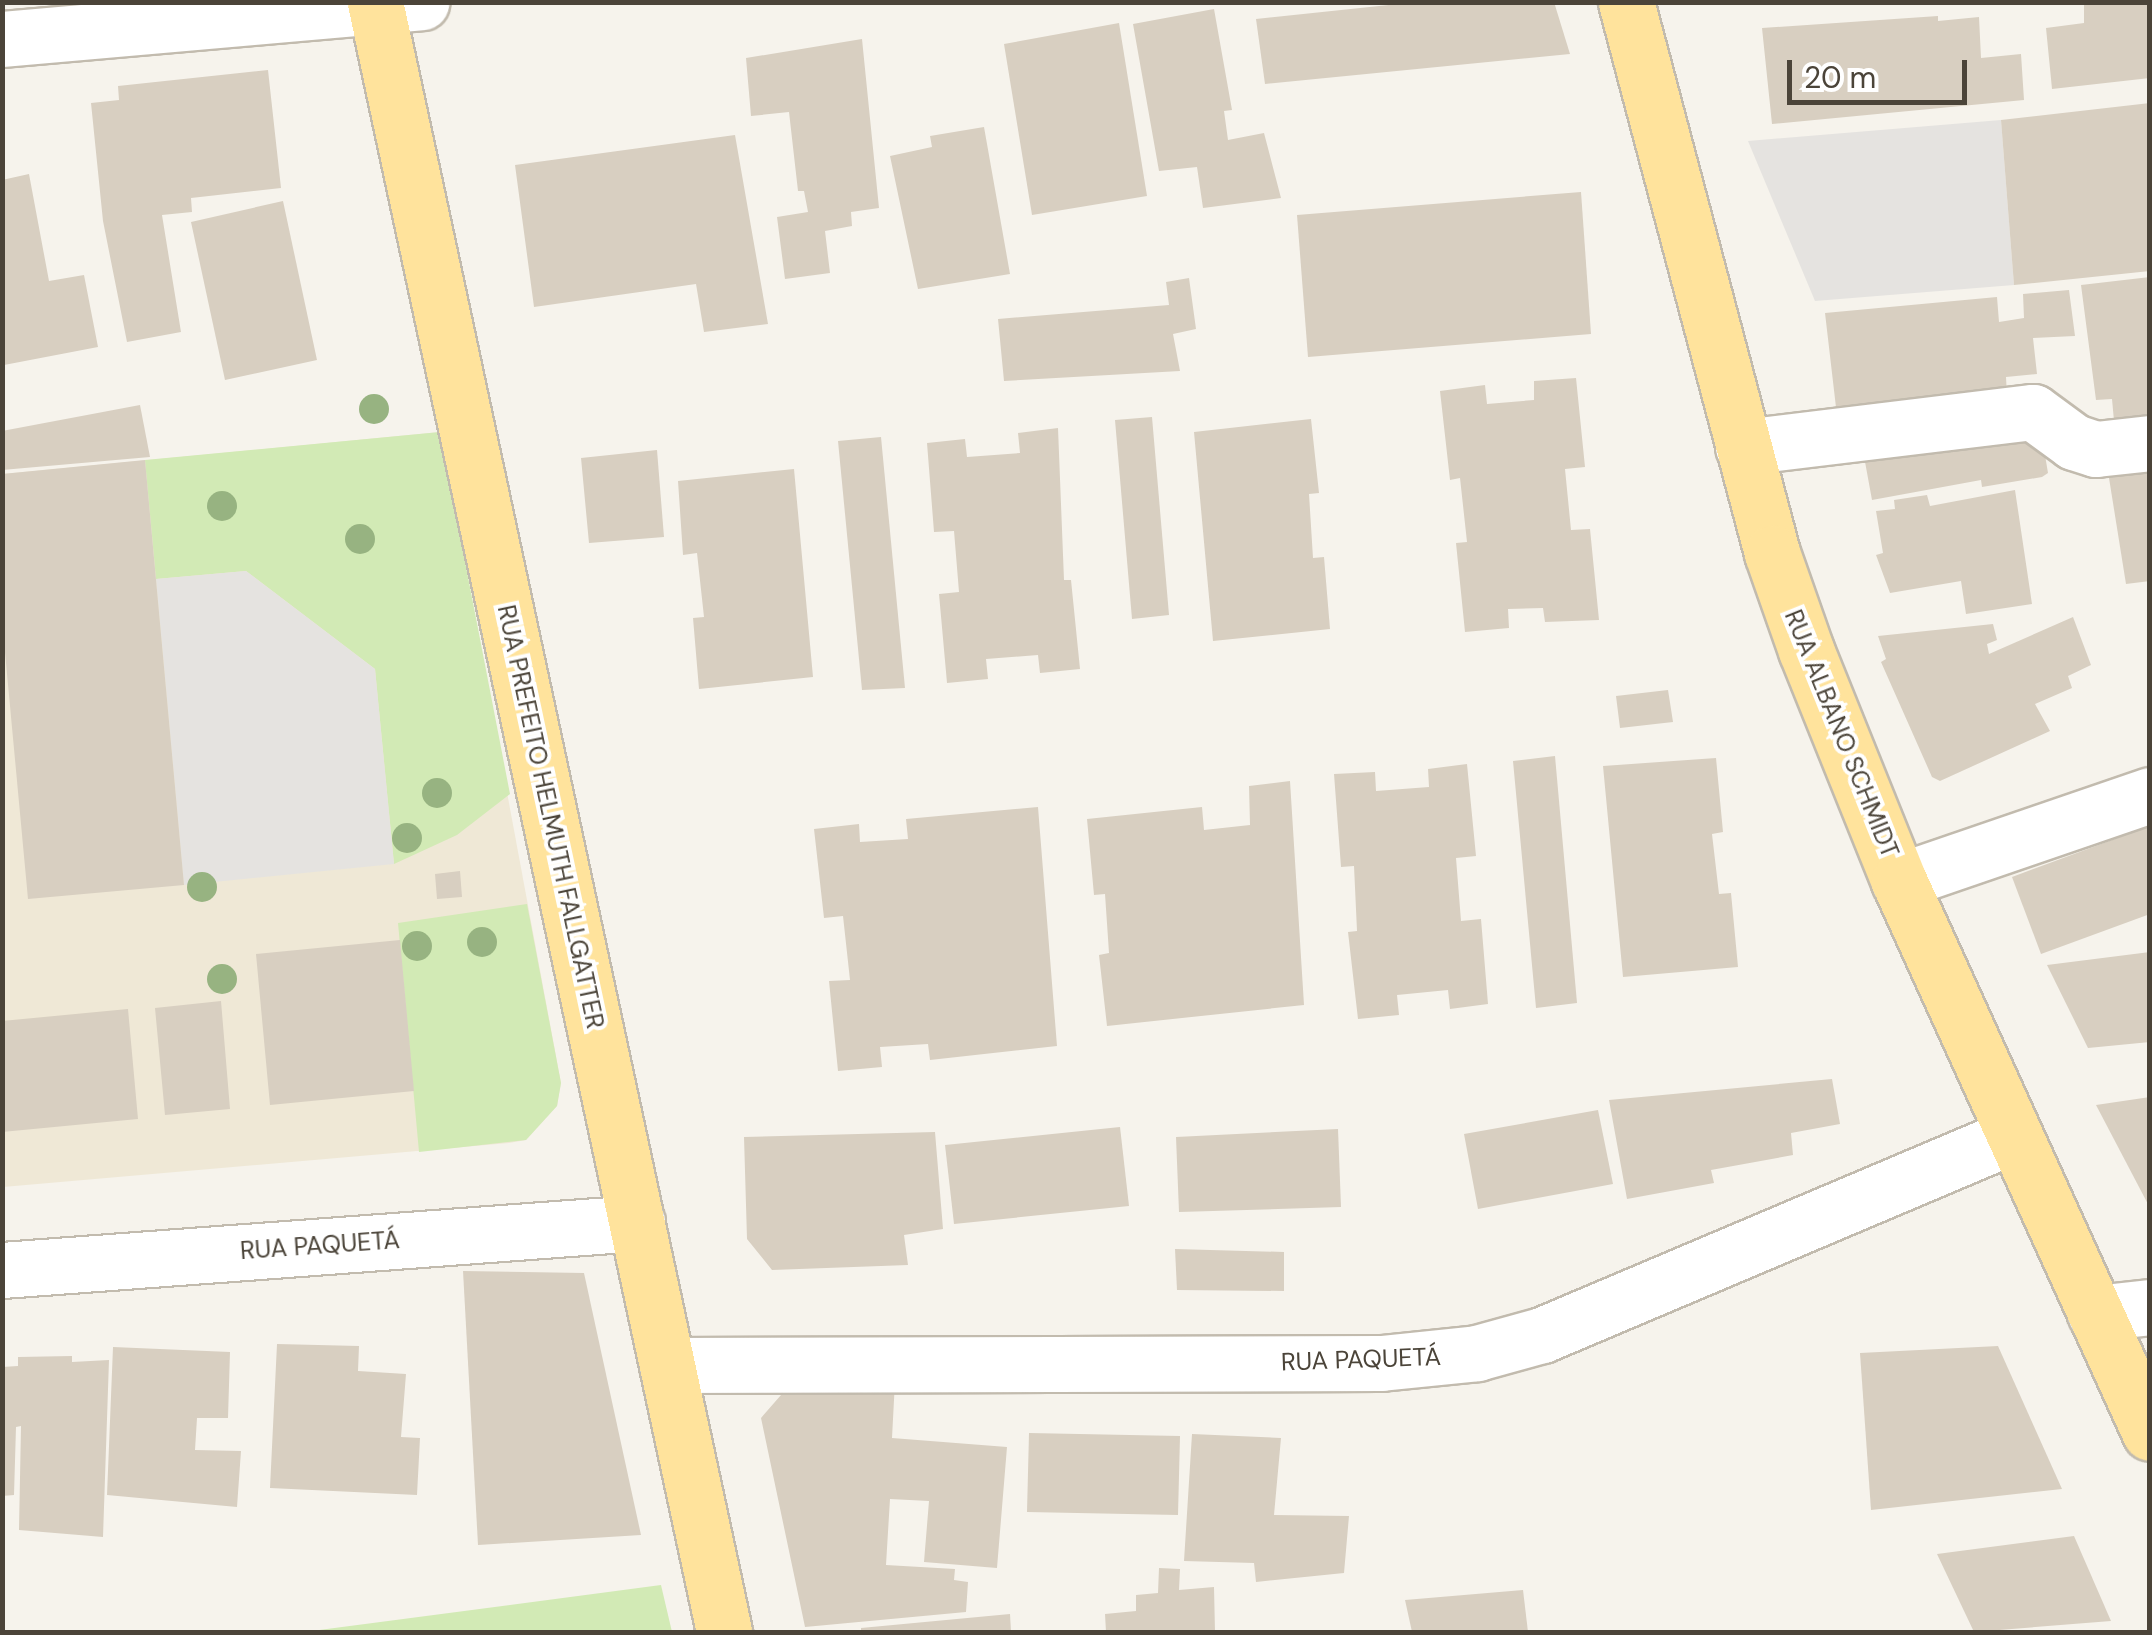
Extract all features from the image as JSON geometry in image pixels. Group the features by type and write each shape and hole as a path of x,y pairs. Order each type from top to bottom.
{"main road":[{"name":"RUA ALBANO SCHMIDT","path":"1626,2 1743,447 1806,650 1900,881 2012,1136 2150,1433"},
{"name":"RUA PREFEITO HELMUTH FALLGATTER","path":"391,4 636,1222 724,1632"}],"street":[{"path":"2,38 391,4"},
{"path":"1743,447 2033,412 2074,442 2096,449 2150,443"},
{"path":"1900,881 2150,795"},
{"name":"RUA PAQUETÁ","path":"667,1365 1380,1363 1477,1353 1542,1335 2012,1136"},
{"name":"RUA PAQUETÁ","path":"2,1270 636,1222"},
{"path":"2094,1313 2150,1307"}],"shaded area":[{"path":"2001,120 2014,285 1815,301 1748,141"},
{"path":"440,432 561,1083 557,1106 526,1140 509,1143 3,1187 3,474"},
{"path":"246,571 375,669 394,864 184,885 156,579"}],"green space":[{"path":"440,432 510,794 457,835 394,864 375,669 246,571 156,579 145,460"},
{"path":"527,904 561,1083 557,1106 526,1140 419,1152 398,923"},
{"path":"661,1585 672,1632 304,1632"}],"building":[{"path":"1417,2 1554,2 1570,54 1265,84 1256,19"},
{"path":"2150,2 2150,78 2052,89 2046,28 2084,23 2084,4"},
{"path":"1214,9 1232,110 1224,111 1228,140 1264,133 1281,198 1203,208 1197,167 1159,171 1133,24"},
{"path":"1938,16 1938,21 1979,17 1981,58 2021,54 2024,100 1772,124 1762,28"},
{"path":"1119,23 1147,196 1032,215 1004,44"},
{"path":"862,39 879,208 851,212 852,226 825,231 830,273 785,279 777,217 808,212 804,191 798,191 789,112 751,116 746,58"},
{"path":"268,70 281,188 191,198 192,212 162,215 181,332 127,342 103,221 91,103 119,100 118,86"},
{"path":"2150,103 2150,271 2014,285 2001,120"},
{"path":"984,127 1010,274 918,289 890,156 932,147 930,136"},
{"path":"735,135 768,324 704,332 696,284 534,307 515,165"},
{"path":"29,174 49,281 84,275 98,347 4,365 2,180"},
{"path":"1581,192 1591,334 1308,357 1297,215"},
{"path":"283,201 317,360 225,380 191,222"},
{"path":"2150,277 2150,417 2114,421 2112,399 2096,400 2081,285"},
{"path":"1189,278 1196,329 1173,334 1180,371 1004,381 998,319 1169,305 1166,282"},
{"path":"2069,290 2075,336 2033,338 2037,374 2006,377 2007,396 1837,416 1825,313 1997,297 1999,322 2024,318 2023,294"},
{"path":"1576,378 1585,467 1565,469 1571,530 1590,529 1599,620 1545,622 1543,608 1508,609 1509,628 1465,632 1456,543 1467,542 1460,478 1450,480 1440,391 1485,385 1487,404 1534,400 1534,381"},
{"path":"140,405 150,457 2,470 2,431"},
{"path":"1152,417 1169,615 1132,619 1115,420"},
{"path":"1311,419 1319,493 1309,494 1313,558 1324,557 1330,629 1213,641 1194,432"},
{"path":"2040,425 2048,473 2042,477 1982,487 1981,480 1872,500 1861,440"},
{"path":"1058,428 1064,580 1071,580 1080,669 1040,673 1038,655 986,659 988,679 947,683 939,594 959,592 954,531 934,532 927,443 965,439 967,457 1020,453 1018,433"},
{"path":"881,437 905,688 862,690 838,441"},
{"path":"657,450 664,537 589,543 581,458"},
{"path":"145,460 184,885 28,899 2,620 2,474"},
{"path":"794,469 813,677 699,689 693,618 704,617 697,553 683,555 678,481"},
{"path":"2150,471 2150,581 2126,584 2109,478"},
{"path":"2015,490 2032,604 1966,614 1961,581 1890,593 1876,555 1883,553 1876,511 1895,509 1894,500 1927,495 1930,506"},
{"path":"2073,617 2091,665 2068,676 2072,688 2035,704 2050,731 1940,781 1932,777 1881,662 1886,659 1878,636 1993,624 1997,640 1987,644 1989,654"},
{"path":"1668,690 1673,722 1620,728 1616,696"},
{"path":"1555,756 1577,1003 1536,1008 1513,761"},
{"path":"1716,758 1723,832 1712,834 1719,894 1731,893 1738,967 1623,977 1603,766"},
{"path":"1467,764 1476,856 1456,858 1461,921 1481,919 1488,1004 1450,1009 1448,990 1397,995 1399,1015 1358,1019 1348,932 1357,931 1354,866 1341,867 1334,774 1375,772 1376,791 1429,787 1428,769"},
{"path":"1290,781 1304,1005 1107,1026 1099,955 1109,953 1105,894 1094,895 1087,819 1202,807 1204,830 1250,825 1249,786"},
{"path":"1038,807 1057,1046 930,1060 928,1044 880,1047 882,1067 838,1071 829,981 850,980 843,916 824,918 814,829 859,824 860,842 908,839 906,819"},
{"path":"2150,826 2150,914 2041,954 2012,877"},
{"path":"460,871 462,897 437,899 435,874"},
{"path":"400,940 414,1091 270,1105 256,954"},
{"path":"2150,952 2150,1042 2088,1048 2047,965"},
{"path":"221,1001 230,1109 165,1115 155,1008"},
{"path":"128,1009 138,1119 2,1132 2,1021"},
{"path":"1832,1079 1840,1124 1791,1133 1793,1155 1711,1170 1714,1183 1627,1199 1609,1100"},
{"path":"2150,1097 2150,1208 2096,1105"},
{"path":"1598,1110 1613,1184 1478,1209 1464,1134"},
{"path":"1120,1127 1129,1206 954,1224 945,1145"},
{"path":"1338,1129 1341,1207 1179,1212 1176,1137"},
{"path":"935,1132 943,1229 904,1235 908,1265 772,1270 747,1239 744,1137"},
{"path":"1175,1249 1284,1252 1284,1291 1177,1290"},
{"path":"463,1271 584,1273 641,1535 478,1545"},
{"path":"277,1344 359,1346 358,1371 406,1374 401,1437 420,1438 417,1495 270,1488"},
{"path":"1998,1346 2062,1489 1871,1510 1860,1353"},
{"path":"113,1347 230,1352 228,1418 197,1418 195,1450 241,1451 237,1507 107,1495"},
{"path":"72,1356 72,1362 109,1360 103,1537 19,1530 21,1426 16,1427 14,1495 2,1496 2,1367 18,1366 18,1357"},
{"path":"795,1379 895,1381 892,1438 1007,1447 997,1568 924,1562 929,1501 890,1499 886,1565 955,1569 954,1580 968,1582 966,1612 805,1627 761,1418"},
{"path":"1029,1433 1180,1436 1178,1515 1027,1512"},
{"path":"1192,1434 1281,1438 1274,1515 1349,1516 1344,1573 1256,1582 1254,1563 1184,1561"},
{"path":"2074,1536 2111,1621 1974,1632 1937,1554"},
{"path":"1159,1568 1180,1569 1179,1590 1214,1587 1215,1632 1106,1632 1105,1614 1136,1611 1136,1595 1158,1593"},
{"path":"1523,1590 1528,1632 1412,1632 1405,1600"},
{"path":"1010,1614 1011,1632 861,1632 861,1628"}]}
